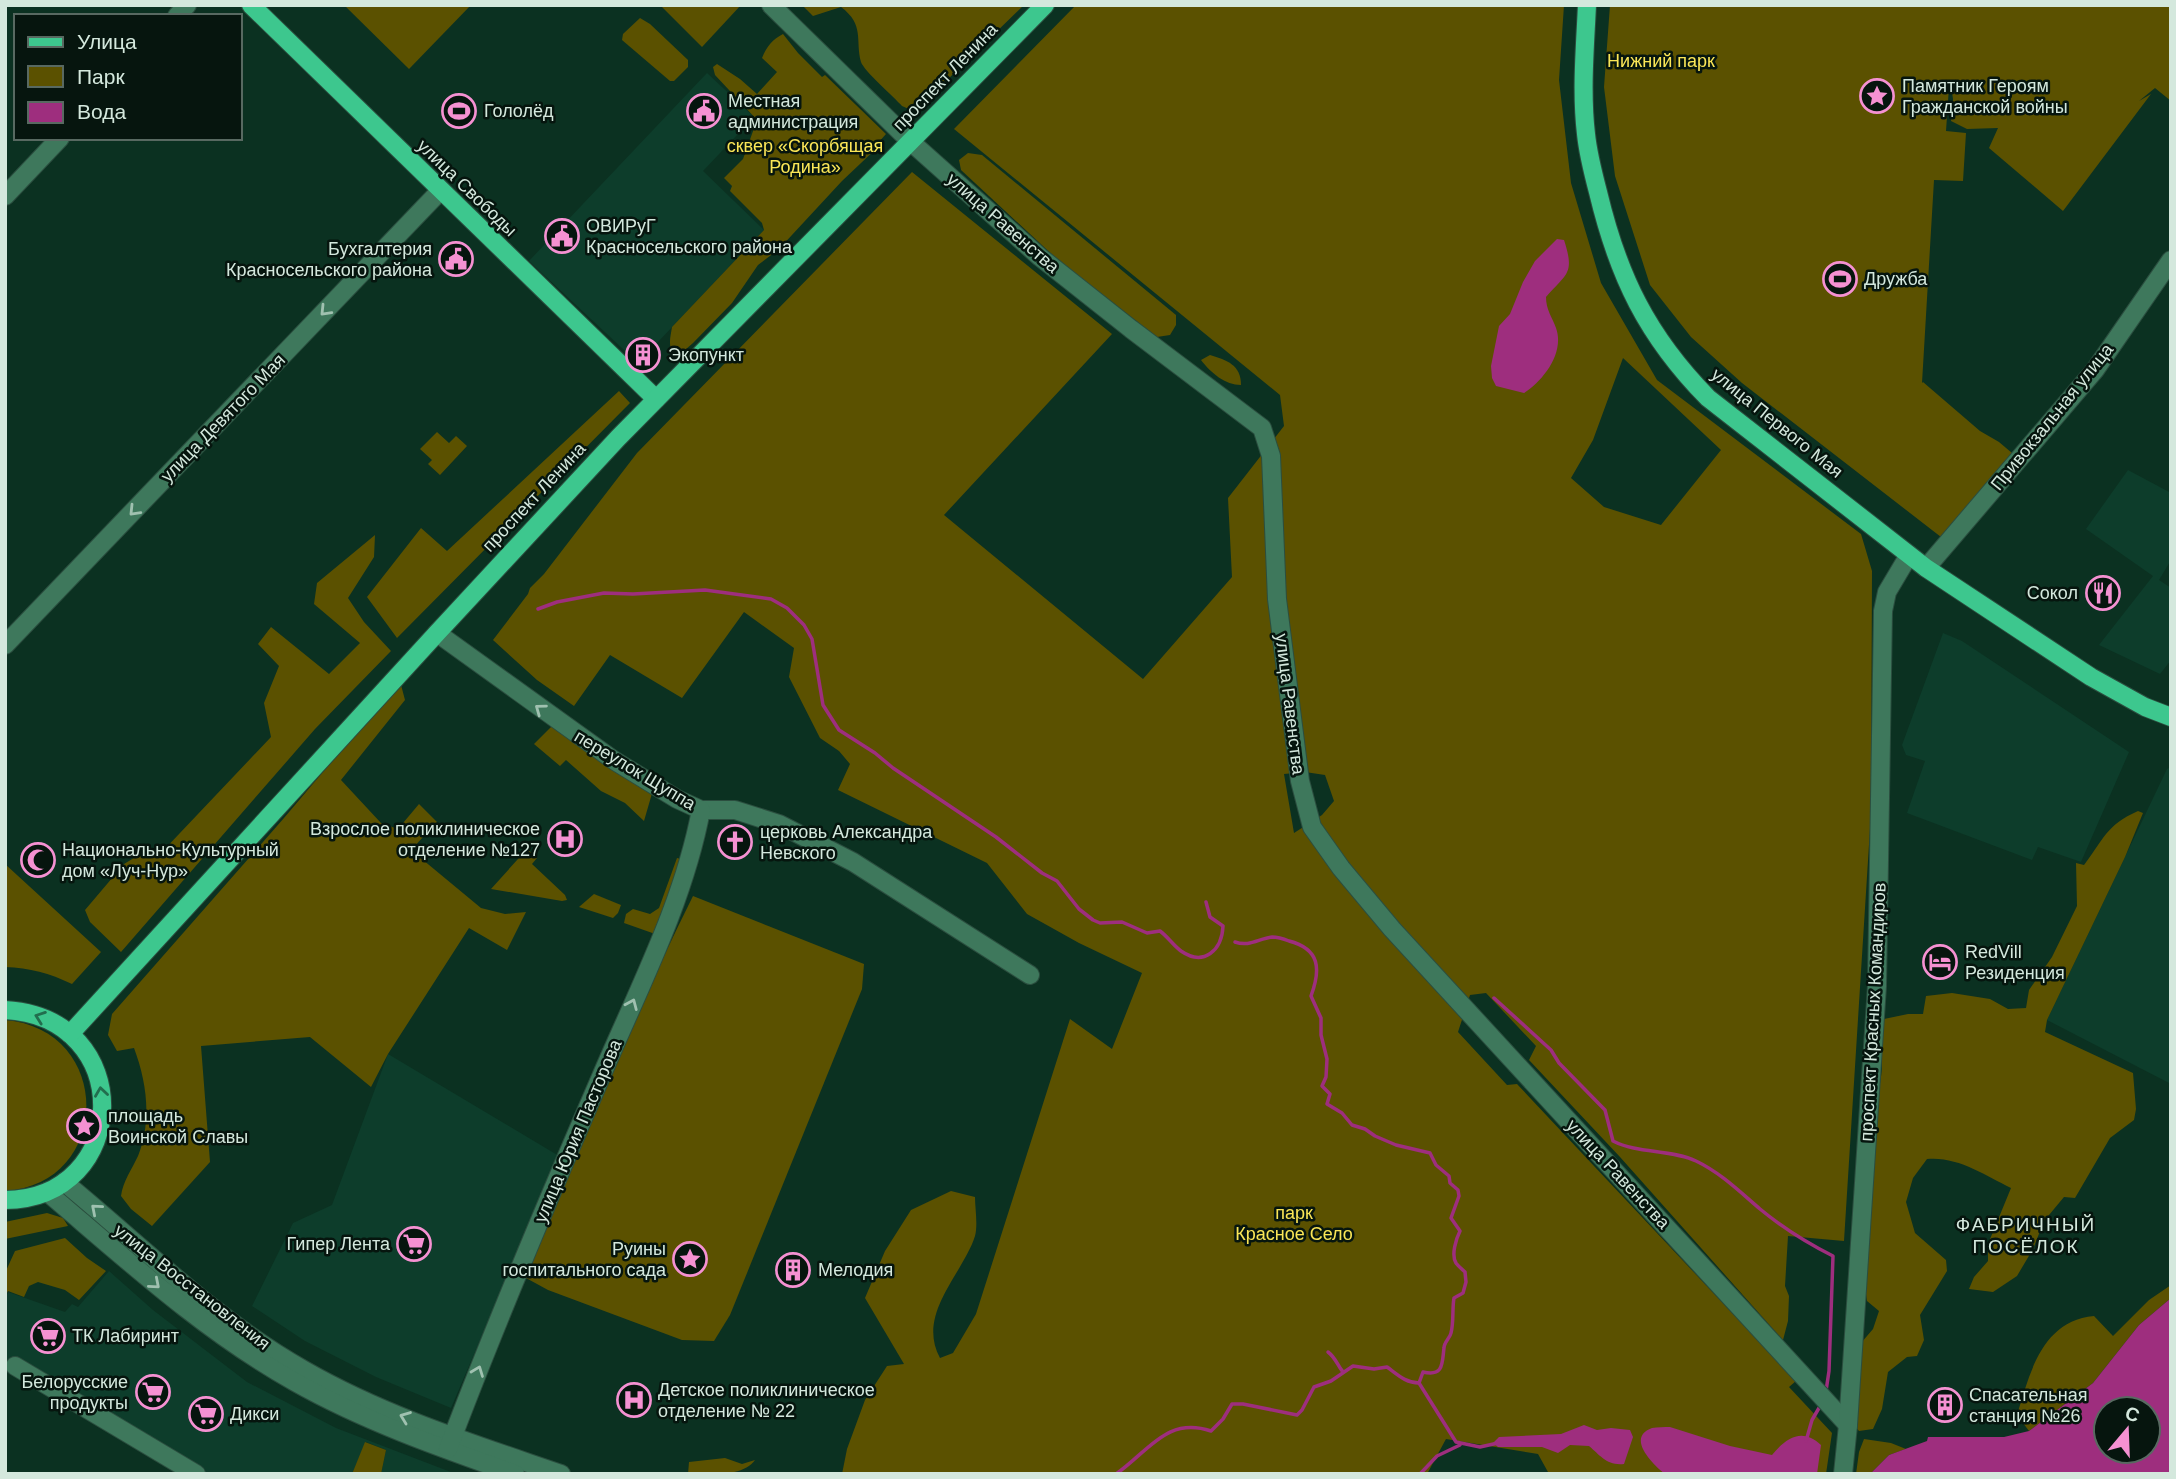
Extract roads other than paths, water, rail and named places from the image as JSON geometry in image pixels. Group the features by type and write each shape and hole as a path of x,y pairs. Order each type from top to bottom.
{"main road":[{"name":"улица Свободы","path":"251,5 656,399"},
{"name":"проспект Ленина","path":"71,1034 437,633 656,399 1045,5"},
{"name":"улица Первого Мая","path":"1587,5 1583,89 1586,135 1603,214 1630,290 1646,321 1681,370 1708,398 1926,568 2091,677 2145,707 2171,717"},
{"path":"5,1010 32,1013 46,1018 71,1034 83,1046 95,1069 102,1093 103,1110 96,1143 77,1171 47,1192 26,1199 5,1200"}],"street":[{"name":"улица Равенства","path":"771,5 911,142 1040,257 1131,330 1262,428 1270,456 1277,599 1300,781 1312,827 1341,868 1392,929 1848,1424"},
{"path":"5,196 58,140"},
{"name":"улица Девятого Мая","path":"5,645 440,191"},
{"name":"Привокзальная улица","path":"1926,568 2095,370 2171,260"},
{"name":"проспект Красных Командиров","path":"1843,1474 1877,986 1883,611 1887,592 1909,555"},
{"name":"переулок Щуппа","path":"437,633 615,761 677,799 701,810 735,810 779,824 853,862 1030,975"},
{"name":"улица Юрия Пасторова","path":"450,1442 517,1272 657,947 692,854 701,810"},
{"name":"улица Восстановления","path":"64,1182 211,1307 254,1339 303,1370 508,1468 561,1474"},
{"name":"улица Восстановления","path":"47,1192 180,1305 237,1346 295,1382 372,1419 450,1442"},
{"path":"15,1366 196,1474"}],"water":[{"path":"1557,239 1564,240 1569,267 1564,277 1546,297 1558,337 1555,356 1545,374 1524,393 1496,386 1491,366 1499,326 1510,314 1535,261"},
{"path":"2171,1298 2171,1474 1870,1474 1889,1455 1927,1441 1928,1437 2004,1437 2029,1431 2093,1383 2139,1325"},
{"path":"1584,1425 1597,1430 1630,1430 1633,1437 1624,1464 1608,1462 1589,1446 1570,1445 1558,1453 1542,1447 1498,1447 1493,1443 1499,1437 1561,1434"},
{"path":"1670,1427 1730,1446 1772,1455 1789,1440 1807,1437 1821,1445 1817,1474 1665,1474 1644,1451 1641,1438 1644,1432 1652,1428"}],"waterway":[{"path":"538,609 557,602 604,593 705,590 771,599 787,608 804,625 812,639 823,705 839,730 1057,881 1079,909 1093,920 1100,923 1122,922 1147,933 1160,931 1189,956 1204,956 1215,949 1223,926 1210,917 1206,902"},
{"path":"1235,942 1249,943 1276,937 1307,949 1317,969 1311,996 1321,1018 1321,1035 1327,1059 1326,1077 1322,1086 1330,1094 1327,1104 1342,1113 1352,1125 1375,1136 1396,1145 1430,1153 1436,1165 1449,1176 1450,1183 1458,1190 1459,1196 1451,1218 1460,1231 1454,1256 1456,1264 1465,1272 1466,1282 1463,1293 1454,1298 1452,1329 1444,1346 1441,1367 1435,1372 1423,1372 1419,1383 1456,1442 1480,1447 1498,1443"},
{"path":"1494,998 1551,1050 1559,1063 1605,1110 1613,1141 1633,1148 1696,1161 1722,1177 1786,1229 1833,1256 1826,1391"},
{"path":"1328,1352 1343,1372"},
{"path":"1116,1474 1170,1432 1182,1428 1211,1431 1223,1419 1232,1404 1297,1415 1314,1387 1331,1381 1353,1366 1374,1369 1387,1367 1406,1380 1419,1383"},
{"path":"1806,1441 1812,1420 1819,1408"},
{"path":"1420,1474 1437,1456 1460,1445"}],"place":[{"name":"Памятник Героям Гражданской войны","path":"1877,96"},
{"name":"Гололёд","path":"459,111"},
{"name":"Местная администрация","path":"704,111"},
{"name":"ОВИРуГ Красносельского района","path":"562,236"},
{"name":"Бухгалтерия Красносельского района","path":"456,259"},
{"name":"Дружба","path":"1840,279"},
{"name":"Экопункт","path":"643,355"},
{"name":"Сокол","path":"2103,593"},
{"name":"Взрослое поликлиническое отделение №127","path":"565,839"},
{"name":"церковь Александра Невского","path":"735,842"},
{"name":"Национально-Культурный дом «Луч-Нур»","path":"38,860"},
{"name":"RedVill Резиденция","path":"1940,962"},
{"name":"площадь Воинской Славы","path":"84,1126"},
{"name":"Гипер Лента","path":"414,1244"},
{"name":"Руины госпитального сада","path":"690,1259"},
{"name":"Мелодия","path":"793,1270"},
{"name":"ТК Лабиринт","path":"48,1336"},
{"name":"Белорусские продукты","path":"153,1392"},
{"name":"Детское поликлиническое отделение № 22","path":"634,1400"},
{"name":"Спасательная станция №26","path":"1945,1405"},
{"name":"Дикси","path":"206,1414"}],"district":[{"name":"ФАБРИЧНЫЙ ПОСЁЛОК","path":"2026,1235"}],"park label":[{"name":"Нижний парк","path":"1661,61"},
{"name":"сквер «Скорбящая Родина»","path":"805,156"},
{"name":"парк Красное Село","path":"1294,1223"}]}
